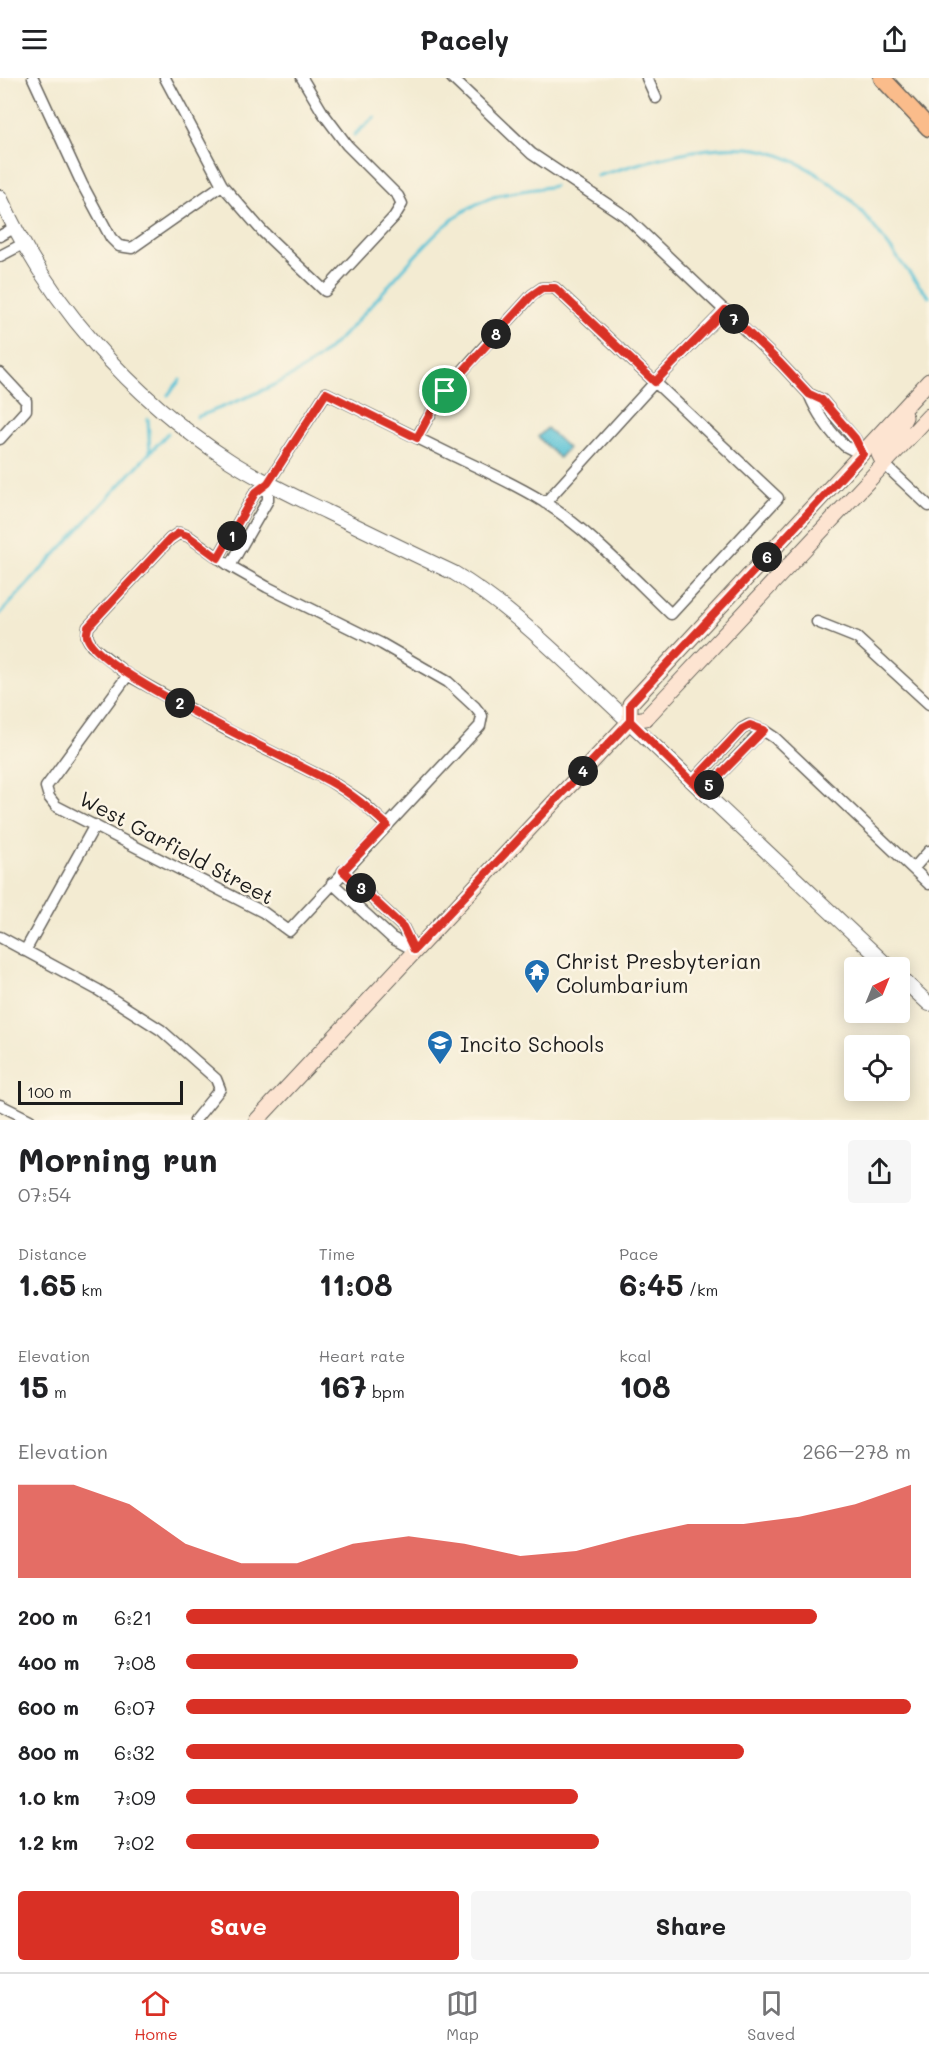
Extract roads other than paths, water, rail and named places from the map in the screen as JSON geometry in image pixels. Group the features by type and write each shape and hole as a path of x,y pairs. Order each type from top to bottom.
{"main road":[{"path":"882,78 929,128"},
{"path":"630,721 630,704 929,381"},
{"path":"884,464 879,454 897,432 911,400"},
{"path":"256,1120 630,721 646,718 929,416"},
{"path":"789,565 817,522 861,476 866,460 863,454"}],"street":[{"path":"33,78 82,184 111,238 119,246 132,248 222,185"},
{"path":"165,78 222,185 263,232 325,291 394,217 402,204 398,196 335,130 302,78"},
{"path":"452,78 532,154 625,216 780,363 809,394 822,400 855,438 863,454"},
{"path":"647,78 656,98"},
{"path":"0,197 23,244 58,297 114,365 157,406 229,460 268,483 454,573 480,589 519,619 630,721 878,957"},
{"path":"0,237 14,228"},
{"path":"0,256 23,244"},
{"path":"218,558 255,493 268,483 326,393 417,438 523,489 545,503 591,538 671,614 778,498 555,288 542,288 532,295 456,377 435,405 417,438"},
{"path":"545,503 655,382 725,310"},
{"path":"0,373 26,401 26,410 0,440"},
{"path":"884,464 929,506"},
{"path":"230,566 268,500 268,483"},
{"path":"387,825 362,802 330,781 229,731 128,675 92,646 87,637 88,627 170,539 179,533 188,536 230,566 267,587 382,644 448,682 482,716 480,726 387,825 332,883 392,938 414,950"},
{"path":"817,622 857,638 929,705"},
{"name":"West Garfield Street","path":"128,675 46,787 49,797 56,806 263,912 289,931 332,883"},
{"path":"692,782 742,729 750,725 764,730 929,884"},
{"path":"703,792 764,730"},
{"path":"25,951 95,825"},
{"path":"913,869 929,851"},
{"path":"343,871 403,927 414,950"},
{"path":"0,937 98,990 161,1030 216,1079 220,1089 195,1120"},
{"path":"910,986 929,1004"},
{"path":"0,1105 30,1120"}],"water":[{"path":"547,428 568,448 559,458 538,437"}],"waterway":[{"path":"354,135 375,117"},
{"path":"597,176 691,151 729,147 763,150 779,155 825,179 851,200 929,297"},
{"path":"197,417 272,386 313,362 350,328 434,236 466,210 490,198 554,186"},
{"path":"168,395 180,380"},
{"path":"148,419 150,453"},
{"path":"0,614 168,433"}],"place":[{"name":"Christ Presbyterian Columbarium","path":"537,995"},
{"name":"Incito Schools","path":"440,1066"}]}
